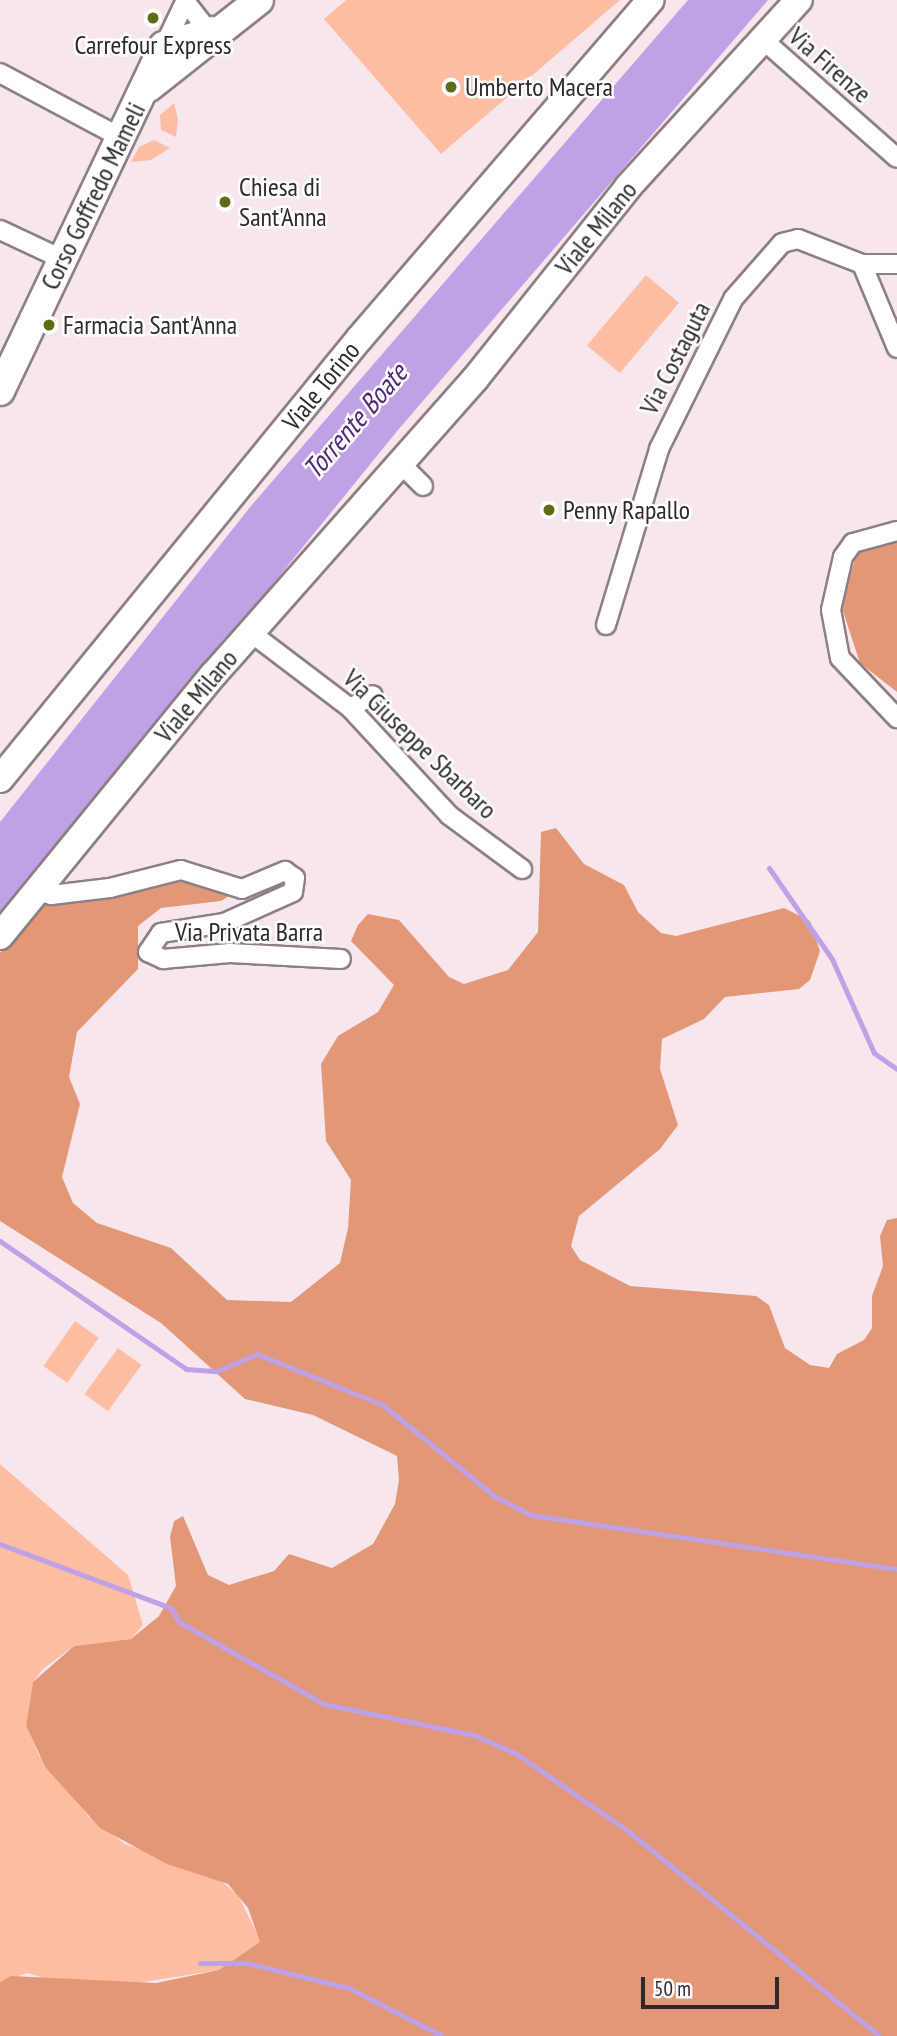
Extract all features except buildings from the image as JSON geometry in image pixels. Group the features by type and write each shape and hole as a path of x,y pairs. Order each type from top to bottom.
{"main road":[{"path":"144,91 259,0"},
{"path":"164,46 220,29"},
{"name":"Corso Goffredo Mameli","path":"0,391 118,136 144,91 164,46"}],"street":[{"name":"Viale Torino","path":"0,779 359,339 651,0"},
{"name":"Viale Milano","path":"0,936 250,632 761,38 799,0"},
{"path":"185,1 220,29"},
{"name":"Corso Goffredo Mameli","path":"164,46 185,1"},
{"name":"Via Firenze","path":"761,38 897,158"},
{"path":"0,73 118,136"},
{"path":"0,230 62,259"},
{"name":"Via Costaguta","path":"606,625 659,449 733,299 782,243 798,239 862,264 897,264"},
{"path":"862,264 897,348"},
{"path":"399,462 423,486"},
{"path":"897,531 853,543 843,557 831,610 840,658 897,718"},
{"name":"Via Giuseppe Sbarbaro","path":"250,632 350,708 430,797 522,869"},
{"path":"350,708 373,695"},
{"name":"Via Privata Barra","path":"37,891 51,895 110,888 181,870 242,889 285,871 295,878 293,892 224,923 161,933 148,952 163,959 230,953 341,959"}],"shaded area":[{"name":"Umberto Macera","path":"346,0 620,0 441,154 324,19"},
{"path":"174,103 178,119 176,137 161,130 160,115"},
{"path":"154,140 170,148 151,160 131,162 139,147"},
{"path":"646,275 679,303 620,373 587,345"},
{"path":"897,540 897,692 860,663 841,605 857,553"},
{"path":"556,828 584,864 624,885 638,912 661,933 676,936 784,908 810,921 820,951 810,980 799,989 725,997 704,1019 662,1039 660,1069 678,1125 660,1149 579,1216 571,1246 580,1260 630,1286 756,1296 769,1305 785,1348 810,1365 829,1368 837,1354 864,1340 872,1328 872,1296 883,1266 880,1236 887,1220 897,1218 897,2036 0,2036 0,1982 11,1976 156,1983 219,1970 260,1942 248,1908 228,1884 167,1864 100,1828 46,1768 26,1726 33,1682 74,1646 131,1639 159,1616 176,1586 170,1537 174,1521 183,1516 208,1575 229,1585 274,1571 289,1554 332,1568 373,1544 395,1504 399,1480 397,1456 313,1415 245,1399 161,1323 0,1221 0,953 25,919 50,900 208,866 237,878 234,893 221,901 161,908 138,926 138,969 77,1032 69,1077 80,1104 62,1177 73,1203 97,1223 171,1248 227,1300 291,1302 340,1263 348,1228 351,1180 326,1141 321,1064 338,1036 378,1012 394,985 351,941 358,925 368,914 399,920 449,977 464,984 508,970 538,932 541,832"},
{"path":"75,1321 99,1338 67,1383 43,1366"},
{"path":"118,1348 141,1365 108,1411 84,1394"},
{"path":"0,1464 128,1575 143,1625 131,1639 74,1646 43,1669 33,1682 26,1726 39,1755 89,1817 125,1844 215,1876 238,1895 261,1942 219,1970 124,1985 58,1982 27,1973 0,1982"}],"water":[{"name":"Torrente Boate","path":"688,0 768,0 398,430 0,920 0,822 251,506"}],"waterway":[{"path":"769,868 832,959 874,1053 897,1069"},
{"path":"0,1241 186,1369 217,1371 257,1354 383,1405 494,1496 531,1515 897,1569"},
{"path":"0,1544 171,1608 179,1622 324,1704 474,1735 515,1753 628,1831 879,2036"},
{"path":"200,1963 247,1963 349,1988 442,2036"}],"place":[{"name":"Carrefour Express","path":"153,18"},
{"name":"Umberto Macera","path":"451,87"},
{"name":"Chiesa di Sant'Anna","path":"225,202"},
{"name":"Farmacia Sant'Anna","path":"49,325"},
{"name":"Penny Rapallo","path":"549,510"}]}
